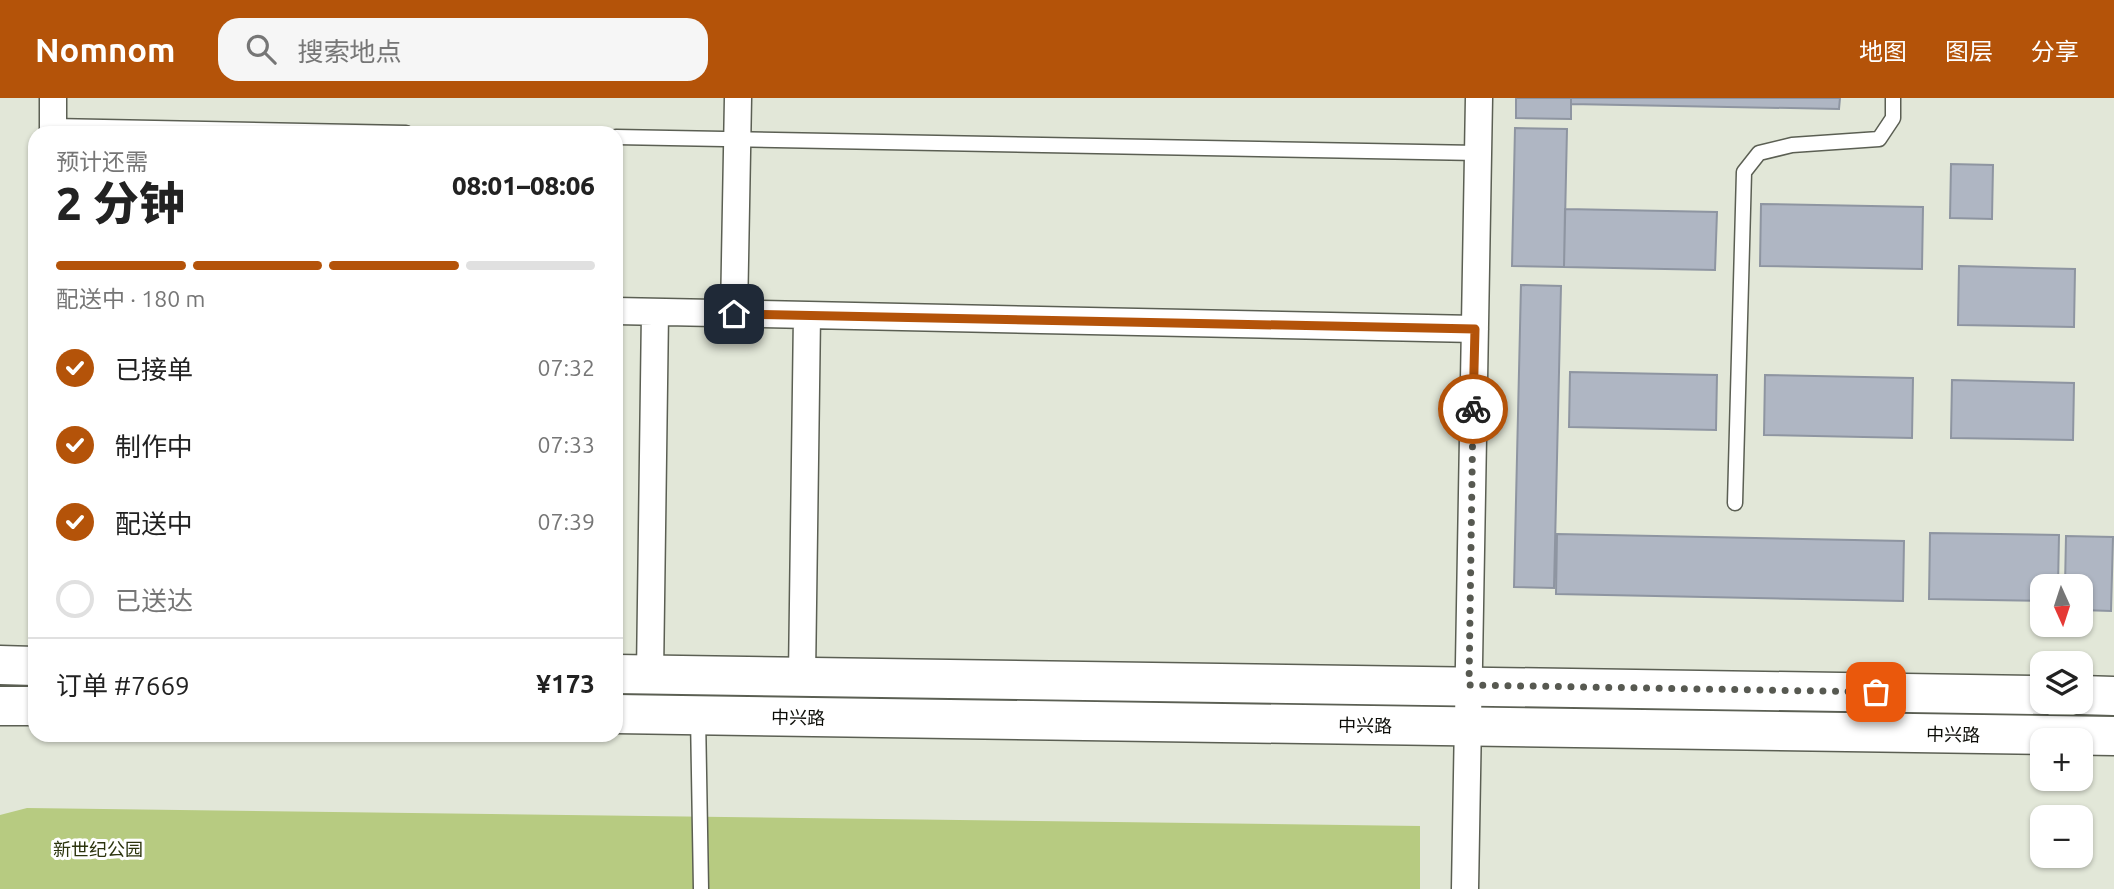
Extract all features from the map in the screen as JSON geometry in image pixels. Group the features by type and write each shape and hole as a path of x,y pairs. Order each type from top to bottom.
{"main road":[{"path":"0,665 28,666"},
{"path":"633,674 2030,695"},
{"path":"2093,695 2114,696"},
{"path":"0,706 28,706"},
{"name":"中兴路","path":"623,714 2114,736"}],"street":[{"path":"53,98 53,126"},
{"path":"734,314 738,98"},
{"path":"1465,889 1479,98"},
{"path":"623,311 1475,329"},
{"path":"633,674 655,312"},
{"path":"802,676 807,315"}],"lane":[{"path":"1735,503 1744,172 1759,153 1792,145 1879,138 1893,118 1893,98"},
{"path":"623,137 1478,153"},
{"path":"698,715 701,889"}],"green space":[{"name":"新世纪公园","path":"27,808 1420,826 1420,889 0,889 0,815"}],"building":[{"path":"1516,98 1571,98 1571,119 1516,118"},
{"path":"1571,98 1840,98 1839,109 1571,104"},
{"path":"1515,128 1567,129 1564,267 1512,266"},
{"path":"1951,164 1993,165 1992,219 1950,218"},
{"path":"1761,204 1923,207 1922,269 1760,266"},
{"path":"1565,209 1717,212 1715,270 1564,267"},
{"path":"1959,266 2075,269 2074,327 1958,325"},
{"path":"1521,285 1561,286 1554,588 1514,587"},
{"path":"1570,372 1717,375 1716,430 1569,427"},
{"path":"1765,375 1913,378 1912,438 1764,435"},
{"path":"1952,380 2074,383 2073,440 1951,438"},
{"path":"1930,533 2059,535 2058,574 2030,574 2030,601 1929,599"},
{"path":"1557,534 1904,541 1903,601 1556,594"},
{"path":"2066,536 2113,537 2111,611 2093,610 2093,574 2065,574"}],"way so far":[{"path":"1473,409 1469,685 1876,692"}],"route":[{"path":"734,314 1475,329 1473,409"}]}
